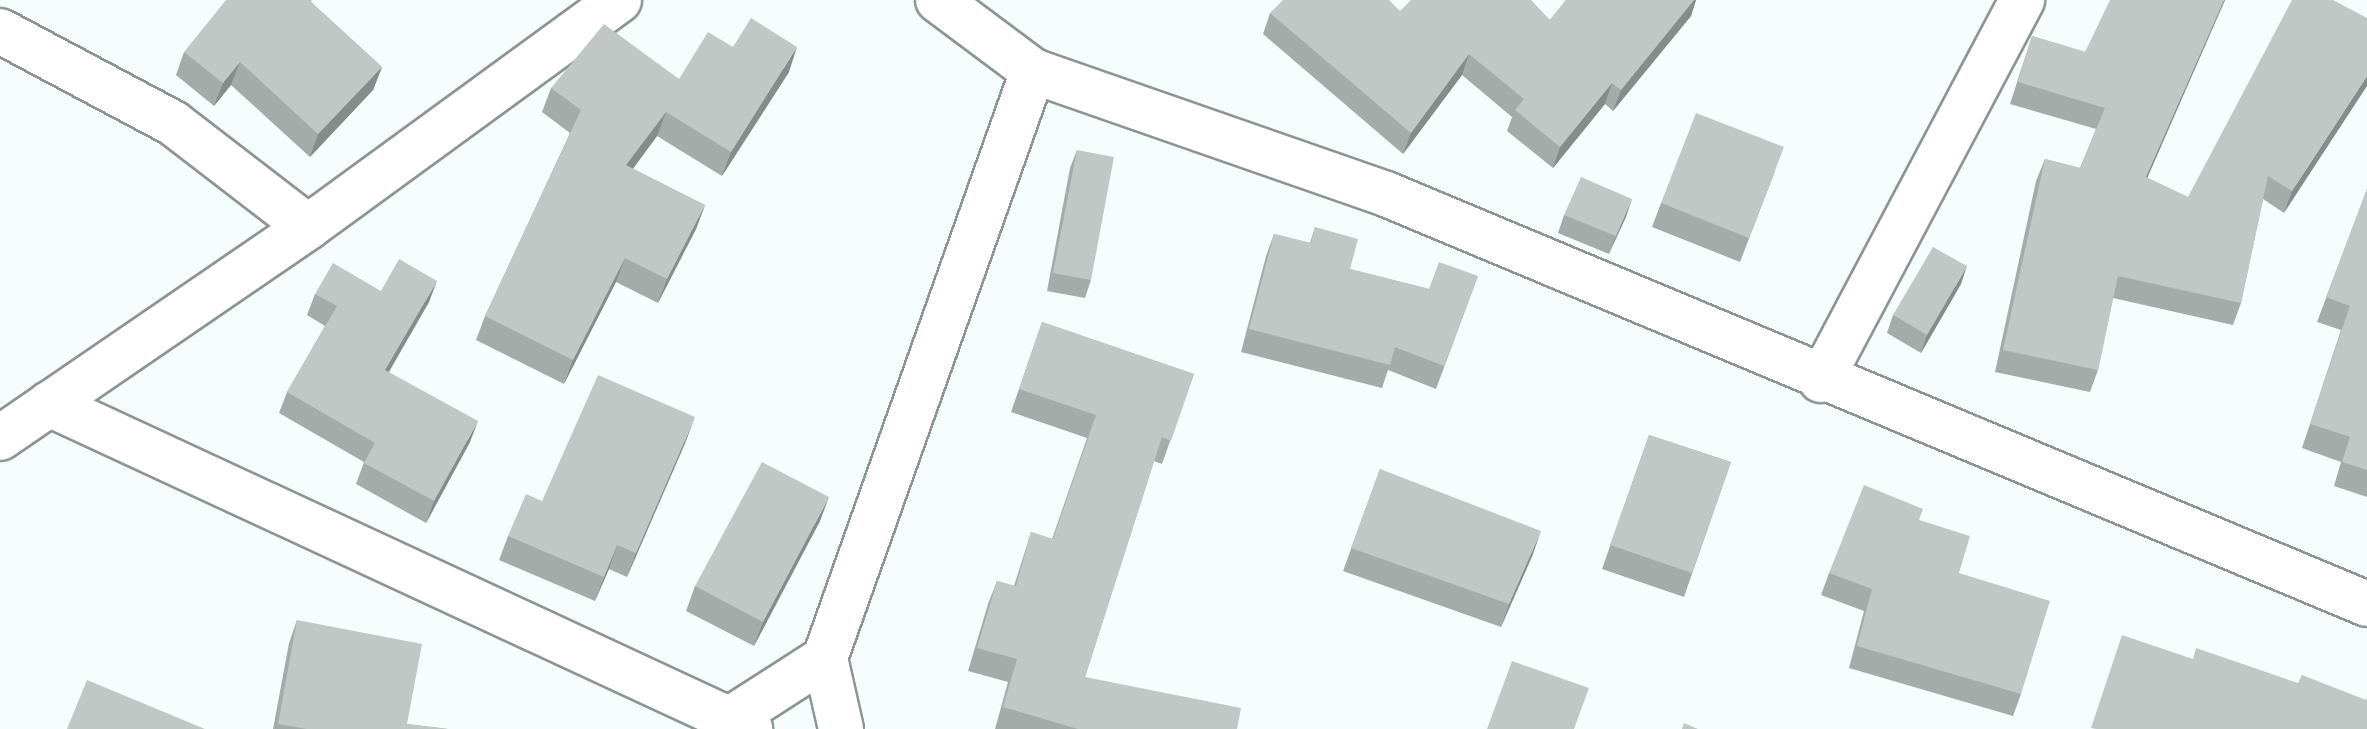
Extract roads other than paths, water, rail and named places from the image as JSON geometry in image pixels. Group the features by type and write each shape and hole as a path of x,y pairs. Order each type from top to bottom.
{"street":[{"path":"0,438 308,227 619,0"},
{"path":"938,0 1033,71 1386,194 1821,380 2367,604"},
{"path":"1821,380 2022,0"},
{"path":"0,31 173,123 308,227"},
{"path":"841,729 825,658 1033,71"},
{"path":"49,404 738,725 825,658"}]}
